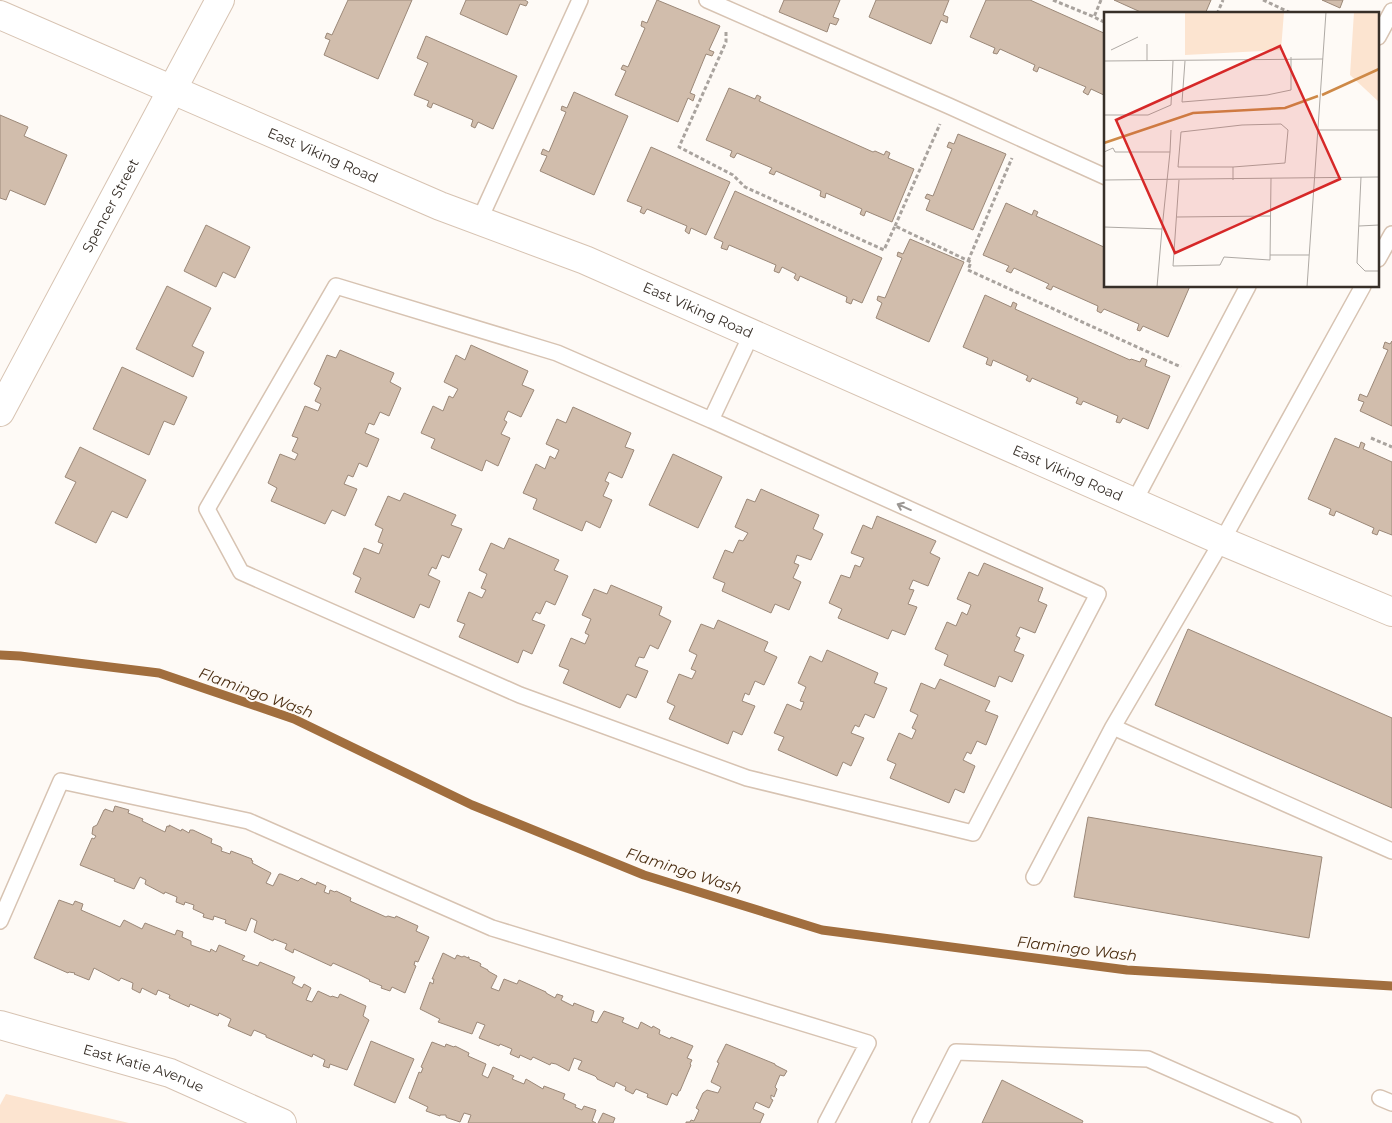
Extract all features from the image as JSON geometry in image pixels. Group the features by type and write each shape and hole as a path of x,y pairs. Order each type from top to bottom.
{"street":[{"name":"Spencer Street","path":"0,412 220,0"},
{"name":"East Viking Road","path":"0,15 440,206 585,260 1222,541 1392,612"},
{"name":"East Katie Avenue","path":"0,1025 170,1073 282,1123"}],"lane":[{"path":"480,221 580,0"},
{"path":"707,0 1104,176"},
{"path":"1380,33 1392,11"},
{"path":"1380,255 1392,234"},
{"path":"336,286 556,353 711,420 1098,594 973,833 747,778 520,695 241,572 208,509 336,286"},
{"path":"1134,502 1247,288"},
{"path":"1034,878 1113,727 1222,541 1362,288"},
{"path":"711,420 752,333"},
{"path":"1113,727 1392,851"},
{"path":"0,921 62,782 248,821 492,928 868,1043 826,1123"},
{"path":"920,1123 956,1052 1148,1059 1293,1123"}],"path":[{"path":"1053,0 1104,22"},
{"path":"1094,17 1101,0"},
{"path":"1218,12 1223,0"},
{"path":"1263,0 1289,12"},
{"path":"727,9 726,42 679,147 733,175 745,187 884,250 949,106"},
{"path":"968,261 1020,139"},
{"path":"895,226 971,262 968,270 1200,376"},
{"path":"1371,438 1392,447"}],"shaded area":[{"path":"6,1094 129,1123 0,1123 0,1105"}],"building":[{"path":"348,0 412,0 378,79 324,55 330,40 325,38 327,33 332,35"},
{"path":"466,0 525,0 528,2 526,6 520,4 507,35 460,14"},
{"path":"657,0 720,26 709,50 714,52 712,56 706,54 690,93 695,95 693,101 688,98 678,122 615,95 626,71 621,69 623,65 628,67 645,28 641,26 642,21 647,23"},
{"path":"784,0 840,0 833,17 839,19 836,25 830,23 827,32 779,12"},
{"path":"876,0 949,0 943,15 948,17 947,23 941,20 931,44 869,17"},
{"path":"986,0 1030,0 1104,33 1104,95 1091,89 1088,95 1083,92 1086,87 1039,67 1037,72 1033,70 1035,65 1000,49 997,54 993,53 995,48 970,37"},
{"path":"1114,0 1211,0 1206,12 1141,12"},
{"path":"1322,0 1343,0 1340,8"},
{"path":"426,36 517,76 493,129 478,122 475,128 471,126 473,120 433,103 431,108 427,106 429,101 414,95 428,63 417,58"},
{"path":"729,88 755,99 757,95 761,97 759,101 873,152 884,155 886,151 890,153 888,158 914,169 892,222 866,211 864,216 860,214 862,209 826,193 825,198 820,196 821,191 776,171 774,175 769,173 772,168 737,153 734,158 730,156 732,151 706,140"},
{"path":"574,92 628,116 594,195 540,171 547,156 541,154 543,149 549,152 566,112 561,110 562,106 567,108"},
{"path":"0,115 28,127 24,136 67,155 45,205 10,190 6,200 0,198"},
{"path":"958,134 1006,154 973,230 926,210 930,200 925,198 927,194 933,196 952,149 947,147 949,142 954,144"},
{"path":"651,147 730,182 706,235 691,228 689,234 685,231 687,226 647,209 644,214 640,212 642,207 627,201"},
{"path":"735,191 882,258 862,303 853,299 851,304 846,302 847,297 800,276 798,281 794,278 796,274 782,267 779,273 774,271 776,265 729,245 727,250 721,248 723,242 714,238"},
{"path":"1006,203 1032,215 1034,210 1038,212 1036,216 1104,247 1104,288 1189,288 1168,337 1143,326 1140,331 1137,330 1139,324 1104,309 1101,313 1097,311 1098,306 1053,286 1051,290 1046,288 1049,284 1014,268 1011,273 1006,271 1009,266 983,255"},
{"path":"206,225 250,247 235,278 223,272 216,287 184,271"},
{"path":"910,239 964,262 929,342 876,318 882,303 877,300 878,296 885,298 902,258 897,256 898,252 903,254"},
{"path":"167,286 211,308 192,346 204,352 193,377 136,349"},
{"path":"985,295 1011,307 1013,302 1017,304 1015,309 1130,360 1140,362 1142,358 1147,360 1145,366 1170,376 1148,429 1123,418 1120,423 1116,422 1118,416 1083,401 1081,405 1076,403 1078,398 1032,378 1030,382 1026,380 1028,376 993,360 991,366 986,364 988,358 963,347"},
{"path":"1392,341 1392,426 1360,411 1364,402 1358,400 1360,394 1367,397 1388,350 1383,348 1385,342 1390,344"},
{"path":"471,345 528,371 522,385 534,390 521,417 508,411 504,420 507,422 501,434 510,438 498,466 486,460 482,471 431,448 435,439 421,433 433,406 443,411 449,396 453,398 458,389 444,382 456,355 465,360"},
{"path":"340,350 394,373 390,382 401,388 389,416 380,412 374,425 369,423 365,433 379,439 367,467 359,463 353,477 348,475 344,484 357,489 345,516 332,510 325,524 271,501 277,488 268,483 280,454 295,460 298,454 292,451 298,438 292,436 305,406 318,411 321,404 315,401 321,388 314,384 327,355 336,358"},
{"path":"122,367 187,397 174,425 164,421 149,455 93,429"},
{"path":"573,407 631,433 625,447 634,450 622,478 609,472 605,481 609,483 603,496 612,500 600,528 586,521 582,531 533,509 537,499 523,493 536,464 545,469 550,456 555,459 559,450 546,444 557,419 566,423"},
{"path":"1335,438 1359,448 1361,442 1365,444 1363,449 1392,462 1392,535 1379,530 1377,535 1372,533 1374,528 1336,511 1334,516 1329,514 1331,509 1308,499"},
{"path":"80,447 146,480 127,518 112,511 96,543 55,523 76,482 65,477"},
{"path":"673,454 722,477 698,528 649,505"},
{"path":"761,489 819,515 813,529 823,534 811,560 797,555 794,563 799,565 793,578 801,582 789,610 775,604 771,613 722,591 725,583 713,578 725,550 733,553 739,540 743,541 748,533 735,527 747,499 755,502"},
{"path":"404,493 456,515 451,525 462,529 449,558 442,555 436,569 432,567 428,575 440,581 429,608 420,604 414,618 355,592 361,578 353,574 364,548 379,554 383,544 378,542 383,529 375,525 388,496 400,501"},
{"path":"877,516 936,541 930,553 940,558 928,586 913,580 909,589 914,590 908,604 917,607 905,635 892,630 888,639 838,618 842,609 829,603 841,575 850,578 855,565 860,567 864,558 851,553 863,525 872,529"},
{"path":"509,538 559,560 554,570 568,576 555,605 546,601 540,614 536,612 532,620 545,625 532,654 523,650 518,663 459,637 465,624 457,621 469,592 482,598 486,590 481,588 487,574 479,570 491,543 504,549"},
{"path":"984,563 1043,588 1038,601 1047,605 1035,633 1020,627 1016,636 1020,638 1014,651 1024,655 1012,682 999,676 995,687 944,665 948,655 935,649 947,622 956,626 962,612 967,615 971,605 957,599 969,572 978,576"},
{"path":"611,585 662,607 659,615 671,621 658,649 650,645 644,658 639,657 635,666 648,671 636,698 627,694 620,708 563,683 569,670 559,666 571,638 585,644 589,635 585,633 591,619 582,615 594,589 607,594"},
{"path":"718,620 768,642 764,651 777,657 764,685 755,681 749,695 745,693 742,701 755,706 742,735 733,731 728,744 669,719 675,706 667,702 679,674 692,679 696,671 691,669 697,655 689,651 701,624 714,629"},
{"path":"1188,629 1392,718 1392,808 1155,705"},
{"path":"827,650 878,673 874,683 887,688 874,718 865,714 859,727 855,725 851,733 864,738 851,766 843,762 837,776 778,750 784,737 774,733 787,704 801,710 804,702 800,701 806,687 798,683 810,656 822,662"},
{"path":"940,679 990,701 985,711 998,716 986,745 977,741 971,754 967,752 963,760 975,766 964,793 955,789 949,803 890,778 896,764 887,760 899,733 912,739 916,730 912,728 918,715 910,711 921,683 935,689"},
{"path":"115,806 129,810 128,813 143,819 142,821 165,832 169,825 189,833 190,830 193,830 212,839 211,843 221,847 221,851 230,854 231,851 252,859 252,863 271,873 266,883 273,886 279,874 298,881 301,878 316,885 317,882 326,886 324,892 329,894 330,890 336,891 351,898 350,901 386,917 395,918 396,916 418,926 416,931 429,937 418,962 415,961 414,965 416,966 405,993 392,987 390,991 381,988 382,986 360,975 333,963 331,966 294,949 293,953 285,949 287,944 274,939 273,941 254,932 257,921 251,918 246,931 225,923 226,920 214,916 213,920 203,917 204,914 193,909 194,905 185,902 184,905 176,902 177,897 165,892 164,894 145,884 146,880 140,877 134,889 80,865 92,838 94,839 96,836 92,834 93,827 97,825 105,809 113,812"},
{"path":"1088,817 1322,857 1309,938 1074,897"},
{"path":"59,900 73,905 75,901 83,904 81,910 120,927 124,920 142,929 145,923 175,935 177,930 183,932 182,937 191,941 191,945 210,952 211,949 216,952 219,945 245,956 242,960 258,966 260,962 295,977 292,983 302,988 304,984 311,988 306,1000 312,1002 318,991 338,998 340,994 366,1006 363,1016 369,1020 347,1070 330,1064 329,1068 323,1066 325,1060 313,1054 312,1057 254,1030 251,1036 228,1026 231,1019 219,1013 218,1016 190,1004 189,1007 169,998 170,995 158,990 156,995 142,988 140,993 132,989 133,983 121,978 119,981 94,968 89,980 34,958"},
{"path":"443,953 455,959 457,955 469,957 469,959 481,964 480,966 497,976 491,988 499,991 504,979 517,984 519,980 555,998 557,994 563,996 561,1000 573,1006 574,1003 594,1011 591,1021 597,1023 604,1011 624,1018 622,1022 638,1029 641,1022 660,1030 659,1034 693,1046 687,1058 692,1060 691,1065 680,1091 677,1096 672,1093 667,1105 647,1097 648,1094 636,1089 633,1094 625,1090 626,1087 616,1082 614,1087 597,1079 595,1076 578,1069 582,1061 574,1058 569,1071 556,1064 551,1063 550,1065 533,1057 531,1060 520,1055 519,1058 510,1054 512,1049 479,1038 485,1025 477,1022 472,1034 438,1022 440,1019 420,1009 430,982 433,984 434,979 432,979"},
{"path":"371,1041 414,1059 395,1103 354,1085"},
{"path":"432,1042 445,1047 446,1044 455,1046 469,1053 468,1056 486,1064 482,1075 488,1078 493,1067 514,1076 512,1079 524,1084 526,1079 543,1089 544,1086 565,1094 563,1099 576,1105 575,1107 582,1110 584,1106 596,1110 592,1121 596,1123 468,1123 471,1115 464,1113 460,1122 446,1117 446,1115 440,1116 426,1111 428,1107 409,1098 419,1072 421,1073 423,1068 421,1067"},
{"path":"726,1044 775,1064 787,1071 784,1076 780,1075 775,1087 777,1089 774,1097 771,1095 773,1100 769,1108 756,1102 753,1109 764,1114 760,1123 686,1123 691,1120 694,1121 699,1110 696,1108 703,1093 707,1090 718,1093 721,1087 711,1082 719,1063 717,1062"},
{"path":"1002,1080 1083,1121 1082,1123 982,1123"},
{"path":"603,1113 615,1118 613,1123 598,1123"}],"waterway":[{"name":"Flamingo Wash","path":"0,655 159,673 294,719 472,805 644,875 822,930 1127,970 1392,986"}]}
